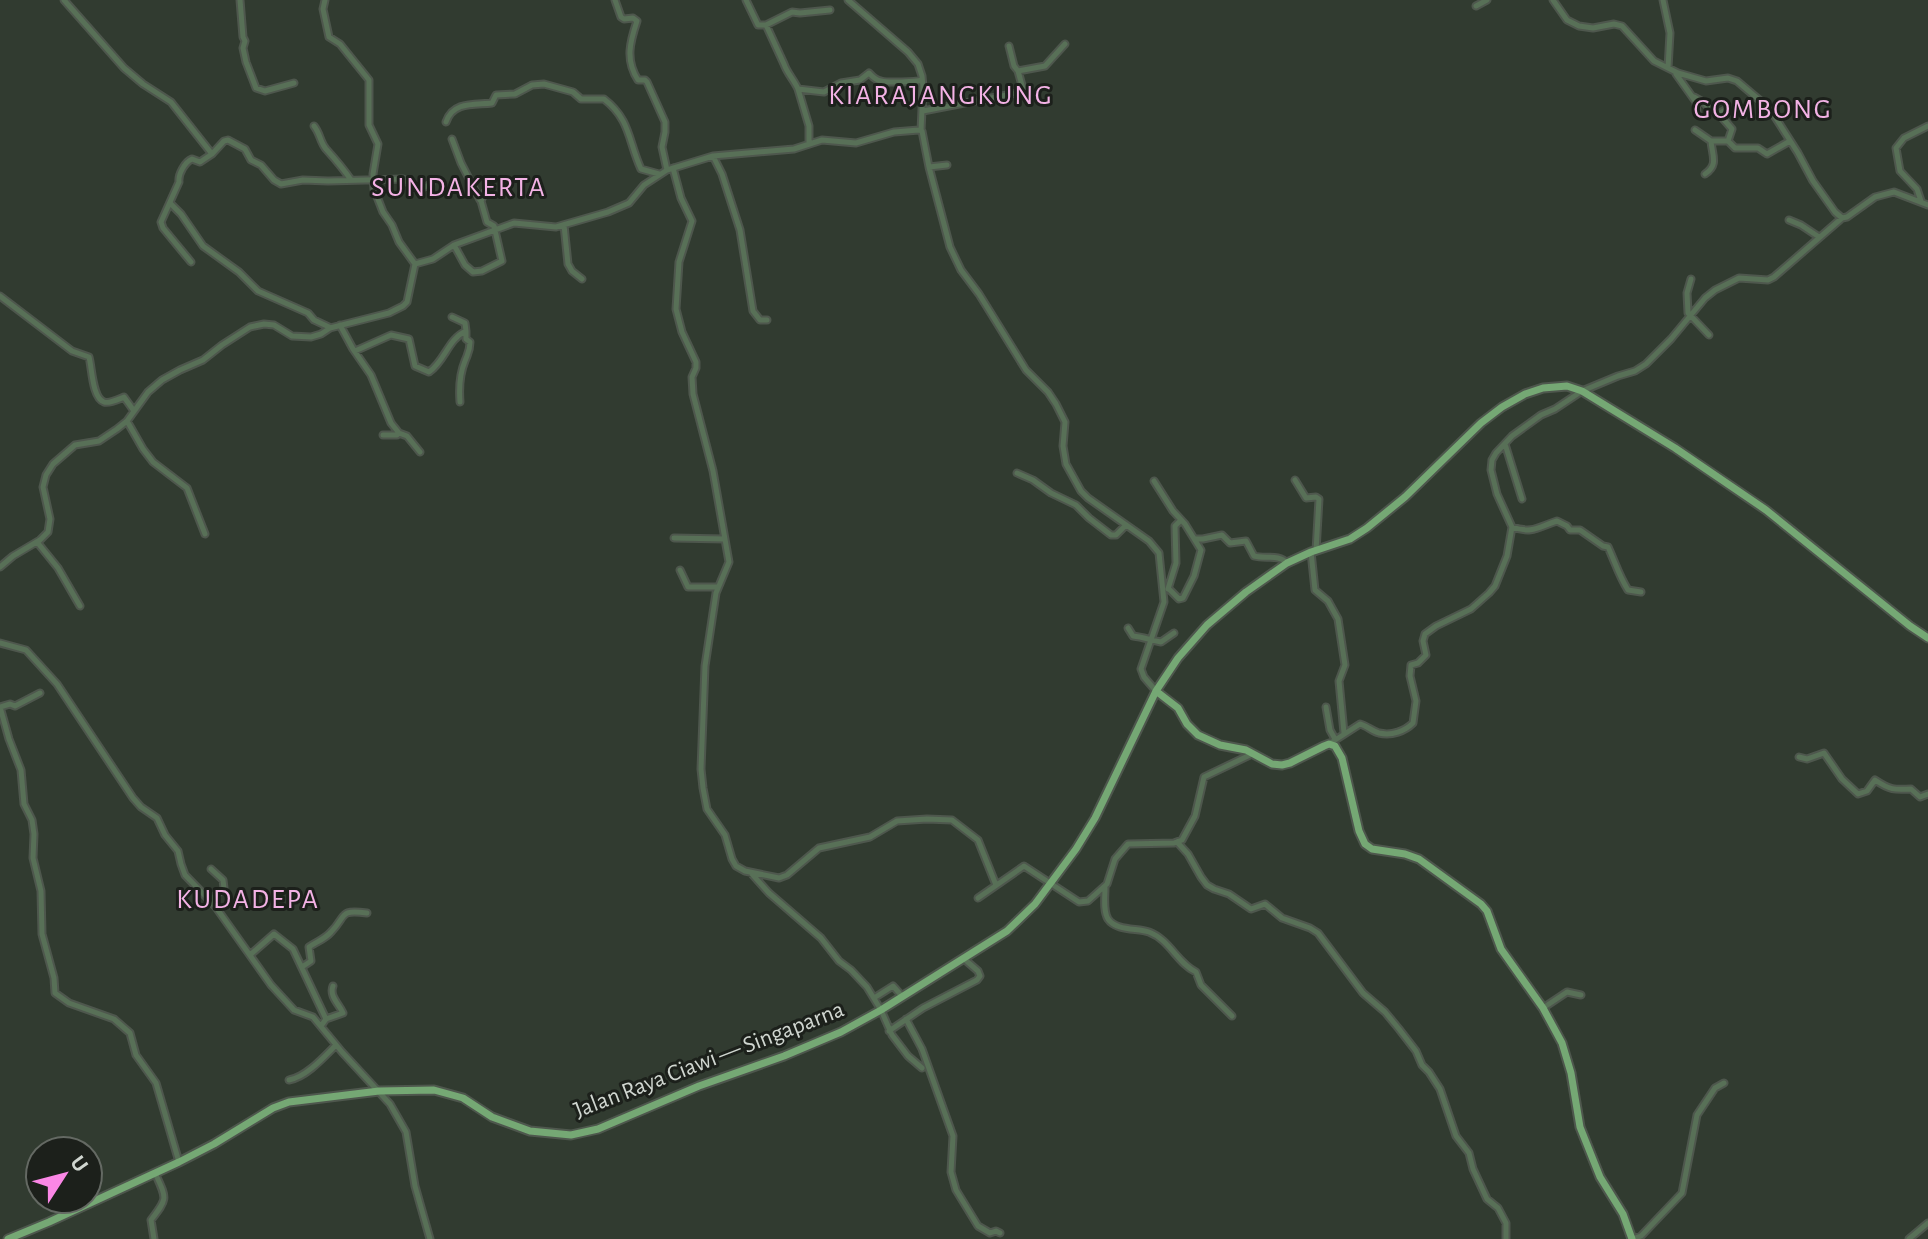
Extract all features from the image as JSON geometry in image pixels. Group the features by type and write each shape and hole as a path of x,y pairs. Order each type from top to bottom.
{"main road":[{"name":"Jalan Raya Ciawi — Singaparna","path":"11,1238 179,1162 273,1108 305,1099 379,1091 434,1090 463,1098 500,1121 530,1131 571,1135 598,1129 699,1086 824,1040 881,1010 1010,929 1035,904 1076,849 1101,807 1156,691 1178,658 1207,625 1287,563 1353,538 1405,497 1481,423 1525,394 1543,388 1567,386 1582,391 1675,448 1766,510 1928,638"},
{"path":"1156,691 1175,705 1198,735 1220,745 1246,750 1272,764 1290,763 1332,742 1341,752 1359,831 1365,844 1372,849 1419,859 1481,904 1487,911 1501,949 1554,1026 1569,1062 1580,1127 1600,1177 1620,1209 1632,1239"}],"street":[{"path":"64,0 124,68 171,102 212,154"},
{"path":"240,0 245,41 243,48 256,88 265,91 294,83"},
{"path":"325,0 323,9 329,37 340,44 369,82 369,125 378,144 374,189 399,242 415,264"},
{"path":"615,0 621,17 637,21 629,60 635,77 647,82 664,118 666,130 662,147 692,221 679,262 676,309 682,332 696,362 692,377 693,394 713,471 728,563 717,587 705,666 703,788 709,812 725,835 733,861 742,870 782,877 821,847 870,837 897,821 952,820 977,839 996,885"},
{"path":"746,0 758,25 766,25 792,12 830,10"},
{"path":"1476,6 1487,0"},
{"path":"1553,0 1567,20 1579,26 1622,26 1654,61 1670,69 1706,81 1728,78 1737,81 1770,109 1835,212 1842,218"},
{"path":"1663,0 1670,33 1670,69 1693,97 1697,112"},
{"path":"851,1 920,67 921,131 950,247 961,270 1026,370 1051,396 1063,416 1066,428 1063,455 1070,473 1081,491 1156,548 1166,590 1179,599 1185,595 1194,576 1201,550 1154,481"},
{"path":"766,25 798,89 809,126 809,144"},
{"path":"1018,71 1045,66 1065,44"},
{"path":"923,111 1022,92 1009,46"},
{"path":"798,89 824,92 841,83 860,80 869,73 882,82 922,80"},
{"path":"446,122 449,115 464,104 492,103 496,95 515,94 538,84 573,92 581,99 603,98 620,113 641,169 660,175"},
{"path":"1693,97 1703,102 1714,114 1728,108"},
{"path":"1719,114 1732,129 1728,141"},
{"path":"314,126 325,147 352,180"},
{"path":"1921,202 1917,189 1900,171 1896,148 1904,138 1928,126"},
{"path":"1695,130 1711,141 1728,141 1735,148 1758,148 1767,154 1790,141"},
{"path":"415,264 433,259 454,245 517,222 549,227 564,225 628,204 640,189 670,169 713,156 780,150 828,140 856,143 894,132 921,131"},
{"path":"452,139 481,201 487,222 494,226 502,261 473,272 454,245"},
{"path":"191,262 161,222 189,160 200,163 224,141 229,140 245,149 251,160 262,165 281,184 303,180 403,179 418,190 431,184"},
{"path":"1705,174 1715,161 1711,141"},
{"path":"713,156 737,219 753,311 760,320 767,320"},
{"path":"929,167 947,165"},
{"path":"481,201 485,192"},
{"path":"1326,707 1332,742 1362,724 1379,733 1389,734 1403,731 1413,723 1415,704 1410,671 1411,665 1426,655 1424,636 1436,626 1471,609 1492,589 1507,556 1512,527 1497,494 1491,470 1492,460 1530,421 1582,391 1640,368 1715,290 1744,277 1768,280 1774,277 1842,218 1875,197 1884,193 1901,193 1928,205"},
{"path":"170,203 203,246 239,272 258,291 308,313 314,320 330,328"},
{"path":"1789,220 1819,237"},
{"path":"564,225 568,264 582,279"},
{"path":"0,567 47,534 50,517 43,487 53,464 75,445 99,441 127,421 156,384 206,359 250,327 274,325 295,337 317,335 330,328 389,313 403,306 407,300 415,264"},
{"path":"1691,279 1687,293 1688,313 1709,335"},
{"path":"0,296 72,351 89,357 94,389 102,401 107,403 124,397 134,411"},
{"path":"452,317 465,323 465,339 470,342 460,402"},
{"path":"340,325 371,375 390,422 420,452"},
{"path":"355,351 392,334 408,339 415,367 429,372 436,367 456,336 466,332"},
{"path":"127,421 153,462 187,488 205,534"},
{"path":"383,435 399,433"},
{"path":"1505,444 1522,499"},
{"path":"1017,473 1078,506 1111,535 1116,535 1126,525"},
{"path":"1295,480 1306,498 1319,499 1313,551 1315,590 1328,601 1337,617 1344,651 1345,665 1339,681 1344,733"},
{"path":"1156,691 1141,669 1176,563 1175,526 1181,520"},
{"path":"1512,527 1525,531 1557,521 1570,530 1580,530 1608,548 1627,589 1641,592"},
{"path":"1195,539 1223,535 1230,543 1247,542 1254,556 1276,557 1287,563"},
{"path":"674,538 725,539"},
{"path":"37,542 58,568 80,606"},
{"path":"680,570 689,588 717,587"},
{"path":"1128,628 1133,636 1152,640 1163,641 1174,633"},
{"path":"0,643 28,651 66,696 133,798 157,818 166,836 179,851 185,875 210,900 271,985 296,1011 313,1017 390,1104 406,1132 415,1186 430,1239"},
{"path":"40,693 15,706 0,707 21,770 24,805 32,820 33,858 41,891 42,934 54,976 55,993 69,1003 114,1019 130,1033 137,1057 156,1083 179,1162"},
{"path":"978,898 1024,866 1081,903 1088,901 1108,883 1115,859 1129,843 1177,842 1182,839 1195,814 1204,777 1253,753"},
{"path":"1799,757 1807,759 1824,753 1842,779 1858,794 1867,791 1875,780 1890,789 1911,789 1920,797 1928,794"},
{"path":"1177,842 1211,888 1228,893 1251,909 1265,904 1282,918 1318,933 1363,993 1393,1022 1440,1089 1456,1136 1469,1153 1487,1199 1498,1208 1506,1223 1506,1239"},
{"path":"210,900 224,888 223,880 211,869"},
{"path":"752,873 867,986 889,1031 908,1056 922,1068"},
{"path":"1105,887 1108,918 1115,925 1149,932 1164,940 1188,968 1197,973 1201,985 1232,1016"},
{"path":"302,967 311,962 309,947 330,934 343,915 348,912 367,913"},
{"path":"250,955 272,934 292,948 326,1019"},
{"path":"889,1031 923,1008 979,979 978,971 963,958"},
{"path":"874,998 893,986 902,996"},
{"path":"321,1026 326,1019 343,1013 330,989"},
{"path":"1543,1008 1567,992 1581,995"},
{"path":"906,1019 927,1063 953,1138 951,1172 956,1190 978,1226 990,1233 1000,1233"},
{"path":"289,1080 308,1070 336,1045"},
{"path":"1632,1239 1641,1236 1682,1193 1697,1115 1715,1088 1724,1083"},
{"path":"154,1239 151,1220 165,1199 155,1173"},
{"path":"1909,1239 1928,1223"}],"district":[{"name":"KIARAJANGKUNG","path":"941,96"},
{"name":"GOMBONG","path":"1763,110"},
{"name":"SUNDAKERTA","path":"459,188"},
{"name":"KUDADEPA","path":"248,900"}]}
